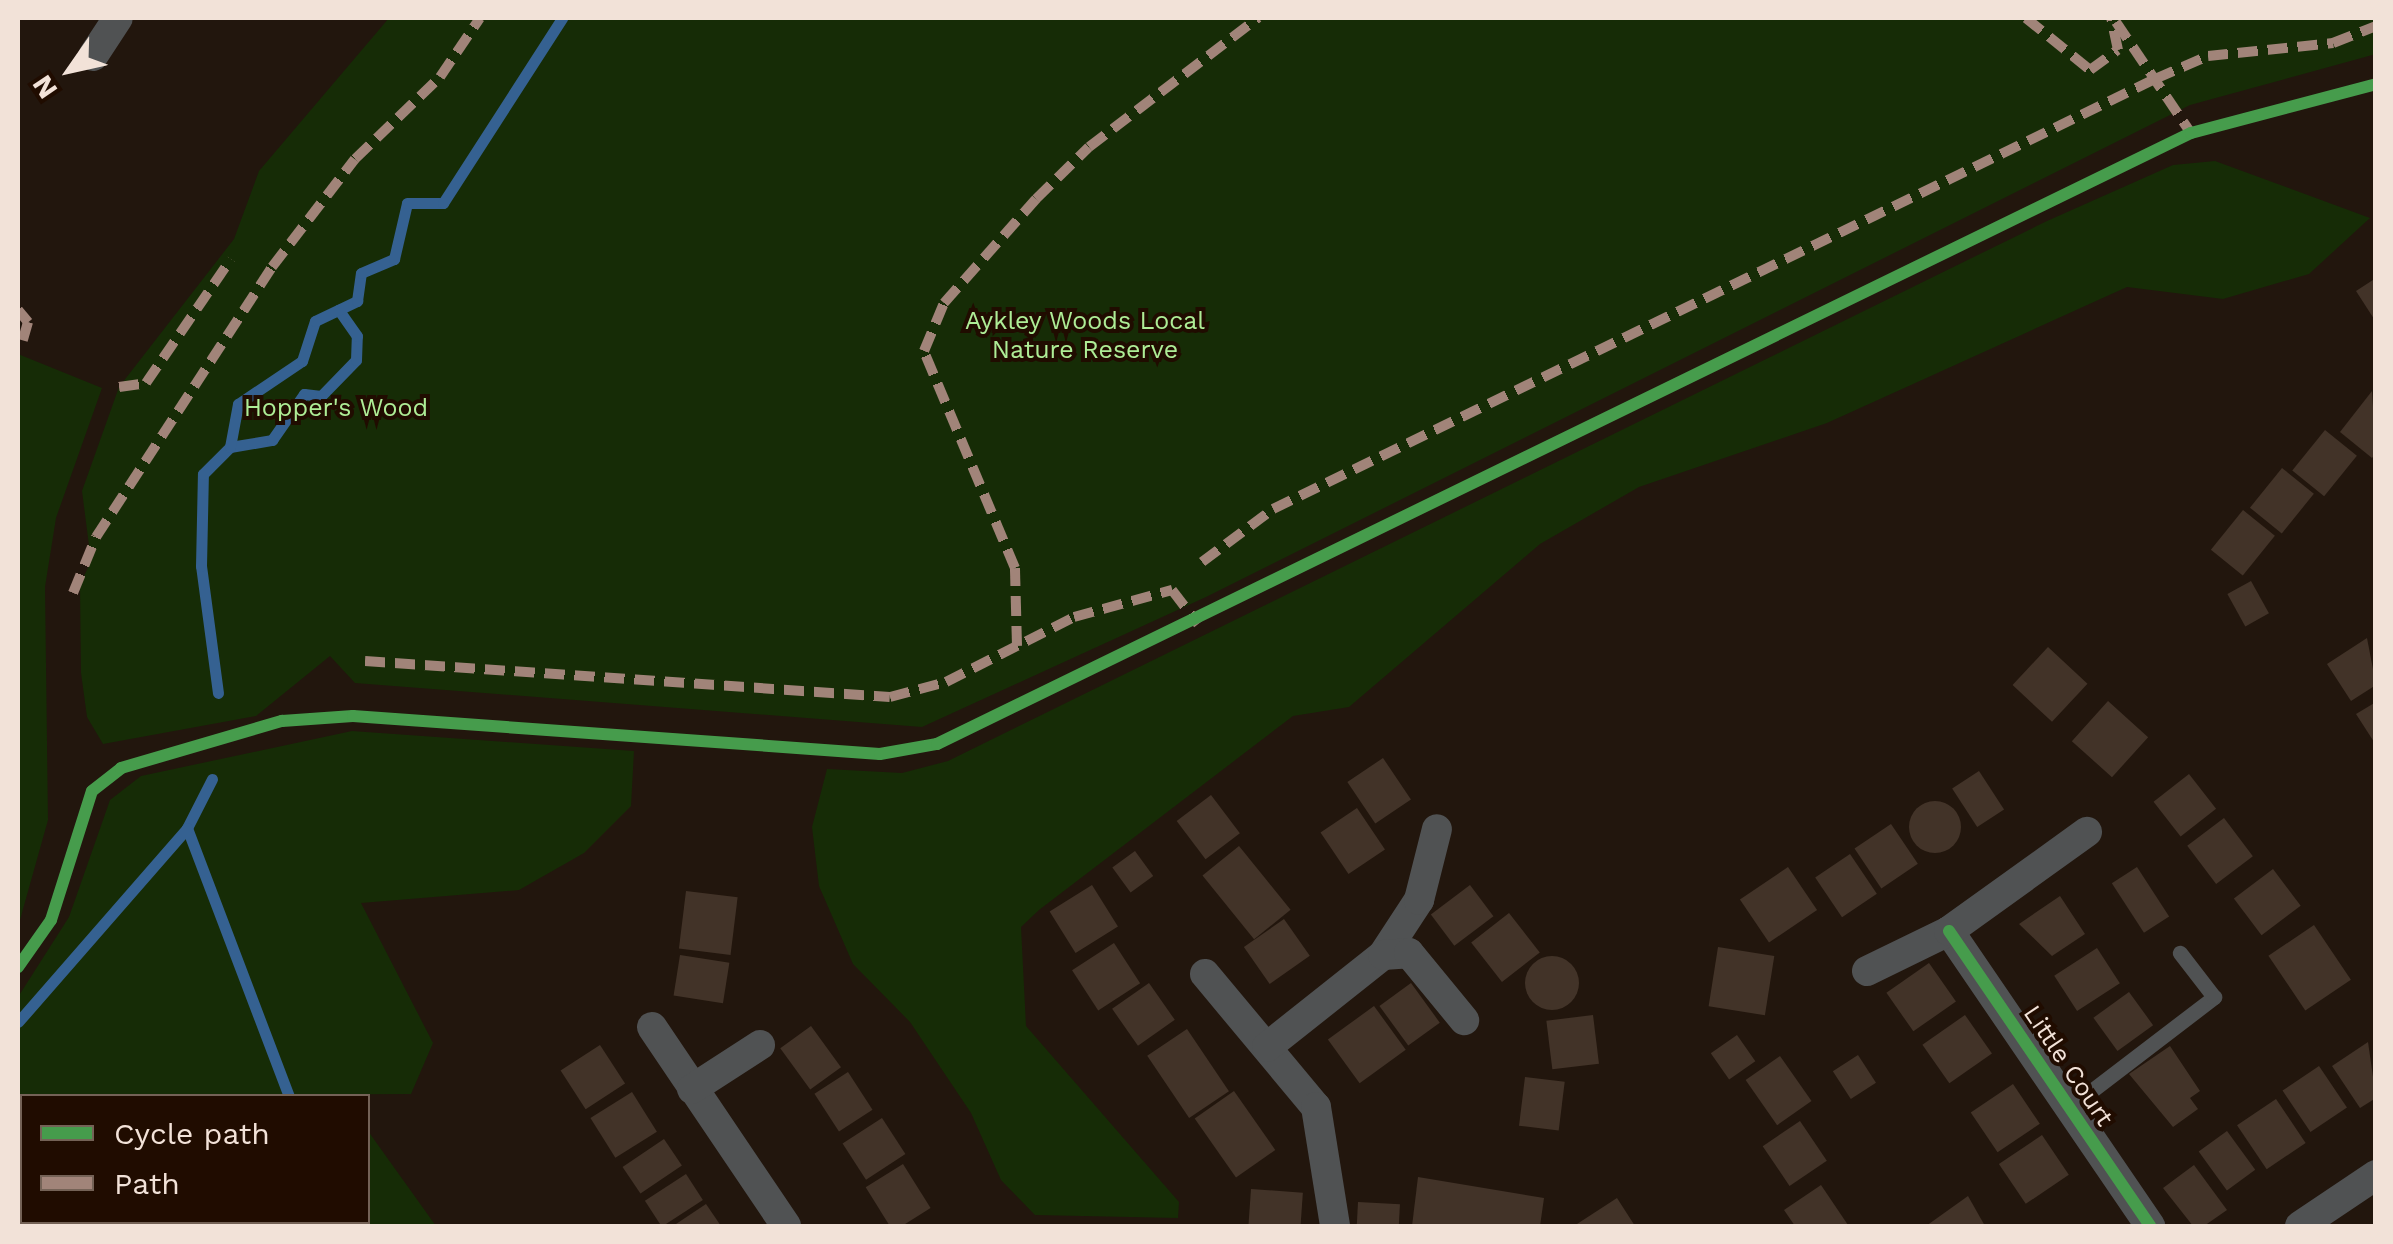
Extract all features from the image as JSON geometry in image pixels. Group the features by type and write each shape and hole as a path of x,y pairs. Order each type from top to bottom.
{"street":[{"path":"93,56 118,18"},
{"path":"1267,1047 1383,954 1419,900 1437,829"},
{"path":"1867,971 1949,931 2087,832"},
{"name":"Little Court","path":"1949,931 2150,1226"},
{"path":"1383,954 1410,953 1464,1020"},
{"path":"1205,974 1316,1106 1335,1226"},
{"path":"652,1027 786,1226"},
{"path":"692,1089 760,1046"},
{"path":"2300,1226 2376,1175"}],"lane":[{"path":"2070,1108 2214,997 2180,953"}],"green space":[{"name":"Aykley Woods Local Nature Reserve","path":"389,18 2375,18 2376,54 2190,105 1206,597 922,727 355,683 330,656 256,716 103,744 87,717 81,673 80,585 91,561 82,491 119,387 234,239 259,171"},
{"path":"2215,161 2370,218 2309,274 2223,299 2127,287 1827,423 1639,487 1540,544 1349,707 1293,716 1039,910 1021,927 1026,1026 1179,1202 1178,1218 1035,1215 1001,1180 971,1113 910,1022 853,964 819,886 812,827 827,769 902,773 948,761 2047,221 2173,165"},
{"path":"18,354 102,388 56,518 45,587 48,820 18,927"},
{"path":"352,731 634,751 631,806 584,853 519,890 361,903 433,1043 411,1094 20,1094 20,1224 370,1224 370,1134 436,1226 18,1226 18,997 69,917 110,800 141,776"}],"building":[{"path":"2376,278 2376,322 2356,291"},
{"path":"2372,391 2376,453 2372,458 2340,432"},
{"path":"2325,430 2357,456 2324,496 2292,470"},
{"path":"2282,468 2314,494 2282,533 2250,508"},
{"path":"2243,510 2275,536 2243,575 2211,550"},
{"path":"2251,581 2269,613 2245,626 2227,594"},
{"path":"2367,638 2376,685 2351,701 2327,664"},
{"path":"2048,647 2087,684 2052,722 2013,685"},
{"path":"2108,701 2148,737 2112,777 2072,741"},
{"path":"2376,702 2376,745 2356,714"},
{"path":"1383,758 1411,799 1375,823 1347,782"},
{"path":"1979,771 2004,810 1977,827 1952,788"},
{"path":"2189,774 2216,809 2181,836 2154,802"},
{"path":"1211,795 1240,833 1206,859 1177,821"},
{"path":"1935,801 1953,809 1961,827 1953,845 1935,853 1917,845 1909,827 1917,809"},
{"path":"1357,808 1385,849 1348,874 1321,833"},
{"path":"2224,818 2253,856 2216,884 2187,846"},
{"path":"1891,824 1918,864 1881,888 1855,849"},
{"path":"1239,846 1291,910 1254,939 1202,876"},
{"path":"1135,851 1153,876 1131,893 1112,867"},
{"path":"1850,854 1877,894 1842,917 1815,877"},
{"path":"1788,867 1817,910 1769,943 1740,899"},
{"path":"2137,867 2169,916 2144,933 2112,883"},
{"path":"2273,869 2301,906 2262,935 2234,898"},
{"path":"1092,885 1118,927 1076,953 1050,911"},
{"path":"1470,885 1493,916 1454,946 1431,914"},
{"path":"686,891 738,897 731,955 679,949"},
{"path":"2060,896 2085,934 2052,956 2019,924"},
{"path":"1509,913 1540,952 1502,982 1471,943"},
{"path":"1284,919 1310,956 1270,984 1244,947"},
{"path":"2314,925 2351,980 2305,1010 2268,956"},
{"path":"1114,943 1140,983 1098,1010 1072,970"},
{"path":"1718,947 1774,956 1765,1015 1709,1006"},
{"path":"2097,948 2120,983 2077,1011 2054,976"},
{"path":"680,955 729,963 723,1003 674,995"},
{"path":"1552,956 1571,964 1579,983 1571,1002 1552,1010 1533,1002 1525,983 1533,964"},
{"path":"1929,963 1956,1002 1913,1031 1886,993"},
{"path":"1149,983 1175,1020 1138,1046 1112,1009"},
{"path":"1411,983 1440,1023 1408,1046 1379,1006"},
{"path":"2129,992 2153,1025 2118,1051 2093,1018"},
{"path":"1374,1006 1406,1050 1360,1083 1328,1040"},
{"path":"1593,1015 1599,1064 1552,1069 1546,1021"},
{"path":"1965,1015 1992,1054 1949,1083 1922,1045"},
{"path":"811,1026 841,1067 810,1090 780,1048"},
{"path":"1187,1029 1229,1091 1189,1118 1147,1056"},
{"path":"1737,1035 1755,1061 1729,1080 1711,1053"},
{"path":"2368,1042 2376,1098 2360,1108 2332,1066"},
{"path":"600,1045 625,1084 586,1109 561,1071"},
{"path":"2170,1046 2200,1091 2190,1098 2198,1109 2173,1127 2129,1074"},
{"path":"1858,1055 1876,1083 1851,1099 1833,1071"},
{"path":"1780,1056 1812,1101 1777,1125 1746,1080"},
{"path":"2319,1066 2347,1107 2310,1132 2283,1091"},
{"path":"848,1072 873,1110 839,1132 814,1094"},
{"path":"1525,1077 1565,1082 1559,1131 1519,1126"},
{"path":"2013,1084 2040,1124 1998,1152 1971,1113"},
{"path":"1234,1091 1275,1150 1236,1178 1195,1119"},
{"path":"632,1092 657,1132 615,1158 590,1118"},
{"path":"2276,1099 2306,1143 2267,1169 2237,1125"},
{"path":"882,1118 905,1154 866,1180 843,1144"},
{"path":"1800,1121 1827,1161 1790,1186 1763,1146"},
{"path":"2227,1131 2255,1170 2227,1190 2199,1152"},
{"path":"2042,1135 2069,1175 2026,1204 1999,1164"},
{"path":"664,1139 682,1166 640,1193 623,1167"},
{"path":"903,1164 931,1208 902,1226 890,1226 866,1187"},
{"path":"2194,1165 2227,1210 2204,1226 2193,1226 2163,1188"},
{"path":"686,1174 703,1200 663,1226 645,1201"},
{"path":"1418,1177 1544,1198 1540,1226 1412,1226"},
{"path":"1821,1185 1848,1225 1795,1226 1784,1210"},
{"path":"1251,1189 1303,1193 1301,1226 1248,1226"},
{"path":"1968,1196 1985,1226 1926,1226"},
{"path":"1617,1198 1635,1226 1578,1226 1577,1224"},
{"path":"1358,1202 1400,1204 1399,1226 1357,1226"},
{"path":"706,1204 721,1226 673,1226"}],"waterway":[{"path":"218,693 201,566 203,474 230,447 238,404 302,361 315,321 357,301 361,273 394,259 407,203 443,203 562,18"},
{"path":"230,447 272,440 304,394 321,396 356,360 357,336 339,310"},
{"path":"212,779 187,828 288,1094"},
{"path":"18,1022 187,828"}],"marked path":[{"path":"73,593 96,537 272,267 355,159 440,77 480,18"},
{"path":"1017,646 1015,568 924,351 944,303 1036,199 1089,147 1258,18"},
{"path":"2026,18 2090,70 2118,50 2111,18"},
{"path":"2116,22 2191,133"},
{"path":"1202,562 1273,509 2155,79 2208,56 2333,43 2376,26"},
{"path":"119,387 146,383 231,259"},
{"path":"18,310 28,322 23,340"},
{"path":"365,661 890,697 946,682 1074,617 1172,590 1198,624"}],"cycle path":[{"path":"18,967 51,920 92,791 121,768 282,721 353,716 880,754 937,744 2191,133 2376,84"},
{"path":"1949,931 2150,1226"}],"park label":[{"name":"Hopper's Wood","path":"336,408"}]}
